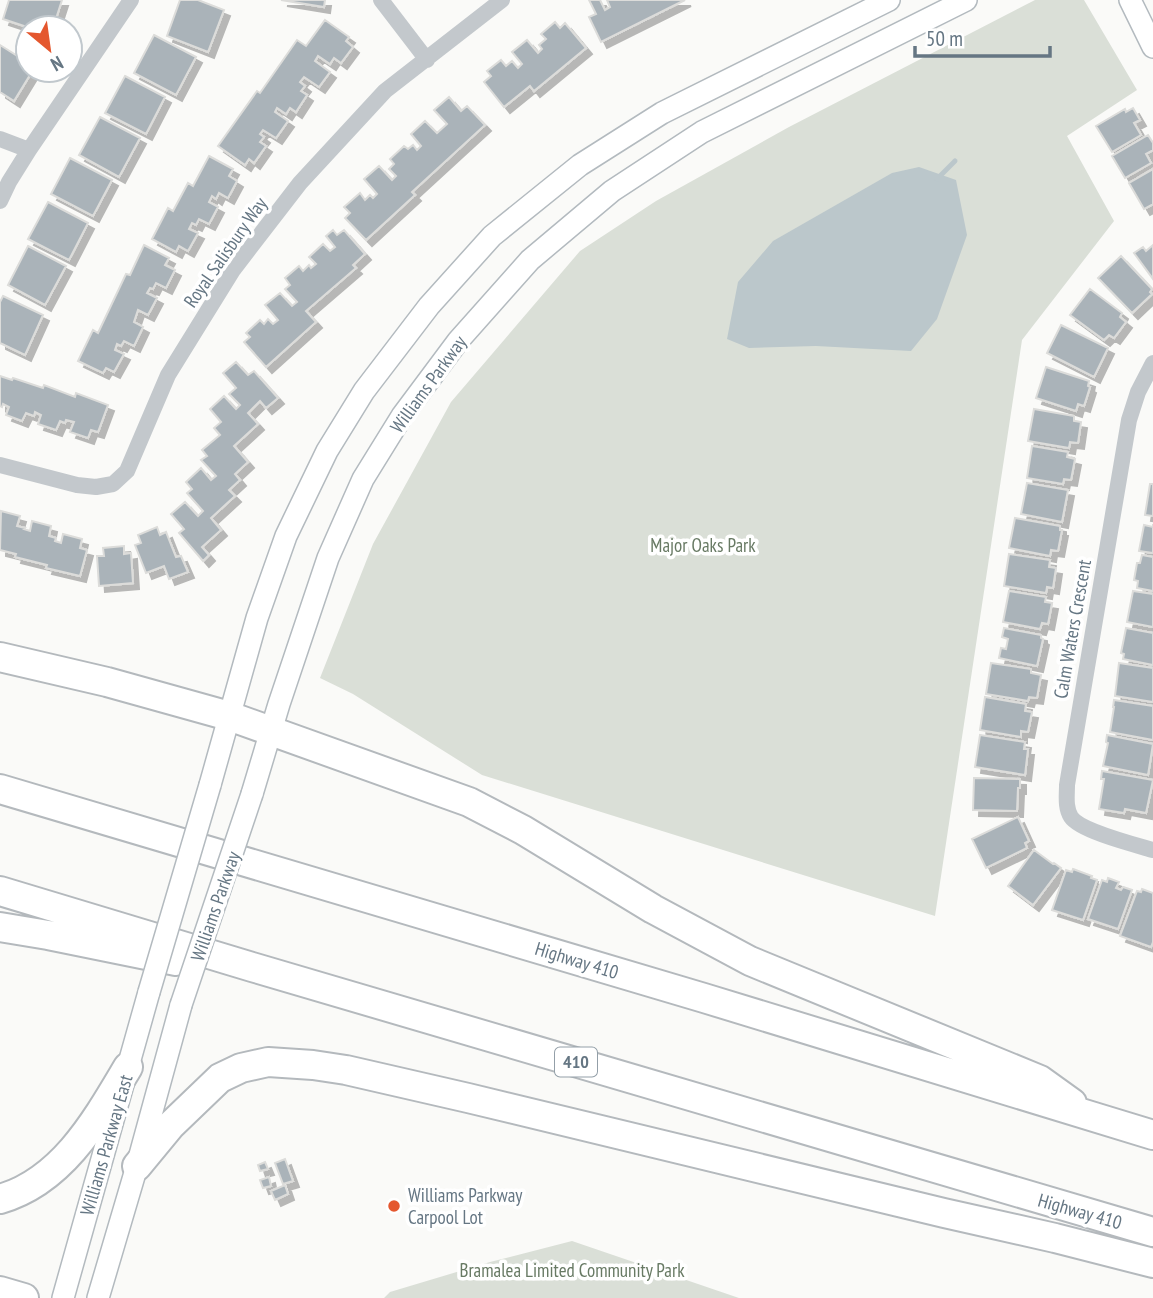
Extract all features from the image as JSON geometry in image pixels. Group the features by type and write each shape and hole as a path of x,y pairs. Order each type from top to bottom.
{"highway":[{"path":"0,657 107,682 229,716 469,802 653,909 750,961 1040,1080 1095,1118"},
{"name":"Highway 410","path":"0,789 704,998 1153,1135"},
{"name":"Highway 410","path":"0,891 1153,1232"},
{"path":"0,927 214,968 252,967"},
{"path":"137,1166 170,1126 220,1078 241,1068 268,1062 313,1065 468,1098 1153,1263"},
{"path":"0,1199 31,1185 61,1162 101,1112 128,1067"},
{"path":"0,1291 24,1298"}],"main road":[{"name":"Williams Parkway","path":"149,992 257,618 286,536 327,451 364,391 420,317 492,236 580,165 662,113 889,0"},
{"name":"Williams Parkway","path":"181,1005 328,558 363,479 402,416 458,341 530,260 612,191 702,132 966,0"},
{"path":"1130,0 1153,47"},
{"name":"Williams Parkway East","path":"63,1298 149,992"},
{"name":"Williams Parkway East","path":"97,1298 181,1005"}],"street":[{"path":"0,201 29,150 131,0"},
{"path":"381,0 426,60"},
{"name":"Royal Salisbury Way","path":"0,465 77,485 96,487 113,484 127,471 168,376 233,270 300,183 385,91 502,0"},
{"path":"0,139 29,150"},
{"name":"Calm Waters Crescent","path":"1153,363 1138,392 1129,420 1067,785 1067,806 1072,819 1087,829 1153,850"}],"green space":[{"name":"Major Oaks Park","path":"1035,0 1084,0 1137,90 1067,136 1114,221 1022,340 935,916 482,775 353,694 320,678 373,544 451,402 580,251 656,201 789,127"},
{"name":"Bramalea Limited Community Park","path":"572,1241 739,1298 384,1298 390,1292"}],"shaded area":[{"path":"919,167 956,180 967,235 937,319 911,351 816,346 749,348 727,339 738,282 773,241 892,173"}],"building":[{"path":"9,0 62,0 58,14 14,14 14,23 3,19"},
{"path":"180,0 198,0 224,10 208,52 167,36"},
{"path":"281,0 325,0 324,7"},
{"path":"589,0 600,0 605,10 610,7 607,0 685,0 601,42 589,17 596,14"},
{"path":"325,20 349,37 346,41 353,47 341,63 334,58 330,64 318,56 315,61 330,72 319,87 304,77 300,82 305,86 301,91 307,95 296,112 290,108 286,114 277,108 275,112 288,121 276,138 263,130 260,134 264,137 260,142 266,146 254,163 249,159 245,165 218,146 297,40 306,46"},
{"path":"555,22 560,28 565,23 586,48 534,91 530,86 504,107 484,82 491,76 487,71 501,60 506,66 512,61 518,68 522,64 512,52 527,40 538,53 542,49 539,45 546,39 541,34"},
{"path":"154,35 196,57 176,95 134,73"},
{"path":"0,45 14,54 14,84 24,84 14,101 0,92"},
{"path":"125,76 165,97 146,134 105,113"},
{"path":"449,97 461,111 467,106 485,125 412,192 415,195 366,240 345,218 350,213 344,207 360,193 365,200 370,195 373,198 377,194 364,179 379,166 392,180 396,176 389,169 394,164 390,159 404,146 408,149 413,145 417,150 421,146 411,134 425,121 437,133 447,124 434,110"},
{"path":"1133,108 1140,120 1134,123 1141,135 1112,152 1096,126 1125,109 1126,112"},
{"path":"100,117 140,138 119,177 79,155"},
{"path":"1148,135 1153,143 1153,150 1146,154 1151,163 1125,178 1112,156"},
{"path":"209,156 233,169 229,176 237,181 228,198 219,193 216,199 212,196 209,202 218,207 209,224 199,219 196,225 192,223 189,229 198,233 188,251 179,246 176,252 152,239 168,208 173,211 188,183 193,186"},
{"path":"70,158 112,180 93,216 51,194"},
{"path":"1153,169 1153,204 1144,209 1129,183"},
{"path":"48,202 88,223 69,260 28,239"},
{"path":"333,230 337,235 344,230 365,254 353,265 356,268 306,311 316,322 266,367 244,342 250,337 246,333 260,320 264,324 268,319 273,324 278,320 265,305 280,293 292,306 297,302 285,289 290,285 285,278 299,266 303,271 309,265 311,268 316,264 309,257 323,244 330,251 335,247 326,236"},
{"path":"144,245 169,258 165,265 175,270 166,288 156,283 153,289 150,288 147,293 157,298 148,315 138,310 134,322 143,327 134,346 124,341 121,346 117,344 115,350 124,354 114,372 106,368 103,373 78,361 93,330 98,333 126,274 130,275"},
{"path":"1153,245 1153,279 1134,253 1143,247 1146,251"},
{"path":"28,246 66,266 45,305 8,285"},
{"path":"1121,256 1152,289 1152,294 1132,313 1098,278"},
{"path":"1090,289 1122,313 1120,317 1126,322 1114,338 1109,335 1104,340 1070,315"},
{"path":"3,296 43,315 25,355 0,343 0,302"},
{"path":"1061,325 1108,348 1094,377 1047,353"},
{"path":"236,362 248,375 254,371 278,398 266,408 260,401 248,413 258,424 234,446 248,462 235,474 240,480 229,490 235,496 211,518 221,530 202,547 209,555 203,561 179,533 184,529 171,514 185,502 198,516 203,511 187,493 192,489 186,482 201,468 211,480 216,476 201,460 207,456 202,450 220,435 214,428 221,422 210,409 224,396 236,409 240,405 229,394 236,388 223,373"},
{"path":"1046,367 1089,381 1090,387 1084,406 1078,404 1076,411 1036,398"},
{"path":"0,376 43,388 44,385 75,397 76,393 108,405 98,432 91,430 88,438 70,432 74,422 66,420 65,423 60,421 56,430 38,424 41,415 35,412 34,416 26,413 22,421 6,415 9,407 3,404 0,406"},
{"path":"1034,409 1074,416 1074,421 1081,422 1078,443 1070,442 1069,448 1028,441"},
{"path":"1032,446 1068,452 1067,457 1075,459 1071,480 1064,479 1063,484 1027,478"},
{"path":"1027,483 1068,490 1062,522 1021,514"},
{"path":"1150,484 1153,484 1153,516 1145,515"},
{"path":"1,511 20,516 17,526 30,531 32,521 51,526 49,536 56,538 55,541 61,543 63,534 82,539 80,548 87,550 80,576 46,568 47,565 15,557 16,554 0,550"},
{"path":"1015,518 1060,526 1062,530 1058,551 1051,550 1050,556 1009,548"},
{"path":"1144,525 1153,527 1153,553 1139,551"},
{"path":"157,527 160,535 166,532 176,557 181,556 188,572 169,579 164,566 146,573 135,545 141,543 138,535"},
{"path":"124,546 124,554 131,553 133,583 99,586 97,556 104,556 103,548"},
{"path":"1009,554 1050,560 1049,567 1056,568 1053,588 1047,587 1046,593 1004,586"},
{"path":"1142,555 1153,557 1153,591 1137,588 1138,581 1134,580 1137,563 1140,563"},
{"path":"1009,591 1046,597 1045,602 1052,603 1048,624 1042,623 1040,629 1003,622"},
{"path":"1133,591 1153,594 1153,627 1127,622"},
{"path":"1004,628 1041,635 1043,639 1037,666 999,658 1001,648 1006,649 1008,639 1002,637"},
{"path":"1126,628 1153,633 1153,665 1123,659 1124,654 1121,653"},
{"path":"991,663 1031,669 1031,673 1041,675 1037,698 1029,697 1028,701 986,694"},
{"path":"1119,663 1153,668 1153,702 1115,696"},
{"path":"985,697 1026,704 1025,711 1032,712 1028,732 1021,731 1021,737 980,730"},
{"path":"1114,700 1153,706 1153,740 1110,732"},
{"path":"980,735 1025,742 1024,749 1028,749 1025,775 975,767"},
{"path":"1107,735 1153,744 1148,775 1103,766"},
{"path":"1102,771 1153,780 1146,813 1125,809 1124,813 1099,809 1104,779 1101,779"},
{"path":"974,778 1020,779 1017,811 973,810"},
{"path":"1018,817 1029,841 1025,843 1027,848 986,868 972,839"},
{"path":"1034,850 1061,868 1033,905 1008,886"},
{"path":"1073,869 1097,880 1083,920 1052,910 1066,870 1072,872"},
{"path":"1108,878 1119,882 1116,888 1132,890 1118,929 1088,919 1102,880 1107,882"},
{"path":"1142,889 1153,893 1151,947 1120,936 1137,891 1141,892"},
{"path":"285,1159 293,1181 283,1184 275,1163"},
{"path":"265,1162 268,1169 260,1171 258,1165"},
{"path":"269,1177 271,1186 263,1188 260,1180"},
{"path":"285,1185 288,1194 275,1200 271,1191"}],"waterway":[{"path":"937,179 955,161"}],"place":[{"name":"Williams Parkway Carpool Lot","path":"394,1206"}]}
